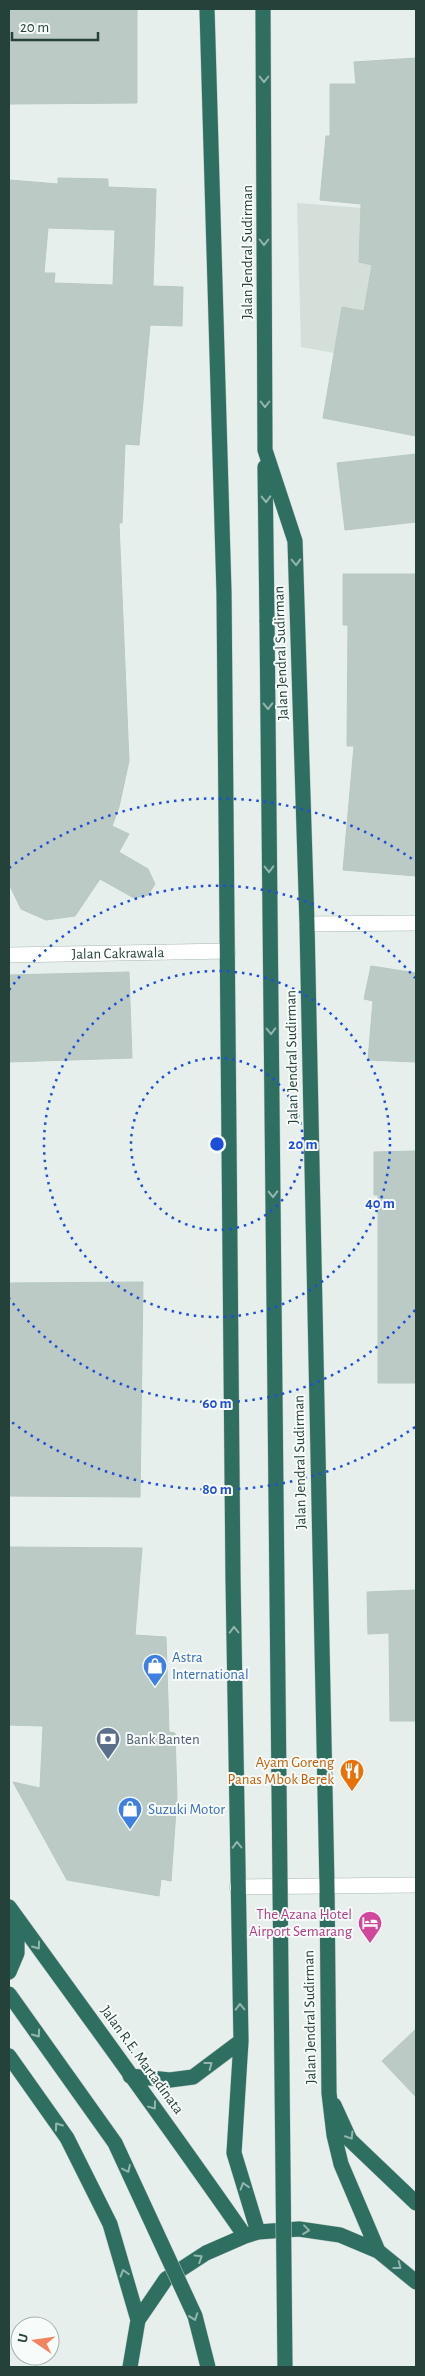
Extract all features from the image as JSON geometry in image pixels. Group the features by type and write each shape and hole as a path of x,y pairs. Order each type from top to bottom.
{"highway":[{"path":"207,9 224,593 237,1887 241,2041 234,2153 252,2234"},
{"name":"Jalan Jendral Sudirman","path":"263,9 265,450 295,541 307,924 327,1886 329,2093 334,2135 341,2164 378,2251"},
{"path":"265,450 285,2367"},
{"path":"9,1972 16,1953 13,1912"},
{"name":"Jalan R.E. Martadinata","path":"13,1912 130,2076 252,2234"},
{"path":"9,1994 115,2143 195,2316 208,2367"},
{"path":"130,2076 170,2080 193,2077 241,2041"},
{"path":"9,2056 67,2138 110,2224 138,2320"},
{"path":"329,2093 350,2140 416,2203"},
{"path":"130,2367 138,2320 166,2279 206,2253 252,2234 299,2229 340,2235 378,2251 416,2282"}],"street":[{"path":"307,924 416,923"},
{"name":"Jalan Cakrawala","path":"9,955 228,951"},
{"path":"237,1887 416,1885"}],"shaded area":[{"path":"297,203 416,212 416,357 403,354 400,365 301,347"}],"building":[{"path":"9,9 137,9 137,103 9,104"},
{"path":"416,58 416,436 323,418 342,307 364,311 372,265 359,262 361,204 320,200 326,136 330,136 330,84 356,84 354,62"},
{"path":"58,178 108,179 108,187 156,189 153,286 183,287 182,326 150,325 139,445 125,444 122,523 119,523 129,761 119,807 112,826 129,834 119,852 148,869 155,884 148,895 134,898 100,879 75,916 46,920 21,909 9,884 9,180 58,184","holes":["48,228 115,230 113,285 54,283 55,273 44,273"]},
{"path":"416,454 416,522 345,530 337,463"},
{"path":"343,574 416,574 416,876 343,870 354,746 347,746 348,625 343,625"},
{"path":"371,966 416,973 416,1062 368,1060 373,1001 364,999"},
{"path":"129,972 132,1058 9,1062 9,975"},
{"path":"416,1151 416,1383 378,1383 378,1195 374,1195 374,1152"},
{"path":"143,1282 140,1497 9,1496 9,1283"},
{"path":"9,1547 142,1548 135,1635 166,1637 169,1732 175,1733 177,1796 171,1881 161,1879 159,1896 67,1880 13,1782 40,1788 43,1726 9,1725"},
{"path":"416,1590 416,1721 390,1721 389,1633 368,1634 367,1592"},
{"path":"416,2029 416,2097 382,2061"}],"place":[{"name":"Astra International","path":"155,1687"},
{"name":"Bank Banten","path":"108,1760"},
{"name":"Ayam Goreng Panas Mbok Berek","path":"352,1792"},
{"name":"Suzuki Motor","path":"130,1830"},
{"name":"The Azana Hotel Airport Semarang","path":"370,1944"}]}
